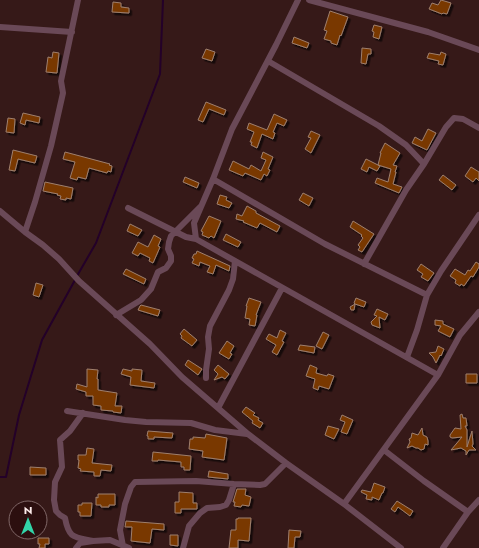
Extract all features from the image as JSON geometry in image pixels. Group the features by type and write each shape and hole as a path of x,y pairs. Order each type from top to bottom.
{"street":[{"path":"25,232 51,146 63,93 60,81 78,0"},
{"path":"196,239 194,223 232,129 298,0"},
{"path":"309,0 428,32 479,50"},
{"path":"0,27 72,32"},
{"path":"268,61 379,126 406,145 424,164"},
{"path":"364,264 406,190 424,164 446,127 454,118 463,119 479,128"},
{"path":"213,179 326,244 427,295"},
{"path":"116,315 141,300 151,288 158,272 166,268 171,261 171,256 168,249 171,236 202,204"},
{"path":"128,208 186,237 196,239 438,375"},
{"path":"0,211 25,232 43,244 79,281 150,344 182,377 248,434 344,504 401,548"},
{"path":"407,357 417,330 427,295 441,271 479,215"},
{"path":"206,378 210,326 230,290 235,261"},
{"path":"218,408 282,288"},
{"path":"344,504 438,375 460,335 479,312"},
{"path":"66,410 125,420 191,424 215,430 248,434"},
{"path":"83,413 70,431 60,440 62,467 56,482 54,500 56,511 60,516 65,518 67,529 74,537 93,541"},
{"path":"384,450 468,512"},
{"path":"126,547 120,530 125,504 131,487 136,482 196,481 234,484 265,484 286,463"},
{"path":"182,547 189,526 200,513 207,508 226,505 234,484"},
{"path":"443,548 468,512 479,500"},
{"path":"76,548 80,543 110,540 126,547"}],"building":[{"path":"441,0 451,3 447,14 442,14 429,9 432,3 438,5"},
{"path":"113,2 121,3 121,7 129,8 129,13 112,12"},
{"path":"330,11 348,17 337,45 324,39 327,31 324,30"},
{"path":"374,25 382,27 379,39 373,37 374,32 372,31"},
{"path":"294,37 309,43 307,48 292,43"},
{"path":"362,48 371,49 371,54 368,54 366,64 361,63"},
{"path":"206,49 215,52 212,61 202,58"},
{"path":"53,52 59,53 57,73 46,72 48,57 52,58"},
{"path":"441,52 446,54 443,65 438,64 439,61 427,58 429,53 440,55"},
{"path":"206,102 226,110 224,115 209,109 203,122 198,120"},
{"path":"23,113 40,117 39,123 26,120 25,125 20,123"},
{"path":"274,114 287,120 284,126 277,123 273,132 275,133 273,139 262,134 257,148 251,145 252,142 250,142 254,132 247,129 249,123 267,130"},
{"path":"8,118 15,119 14,133 6,132"},
{"path":"428,129 436,133 427,150 412,143 415,137 422,141"},
{"path":"311,131 320,135 311,153 305,149 311,138 308,137"},
{"path":"385,143 400,153 393,165 397,166 393,184 402,187 399,193 375,183 377,178 388,182 391,169 378,165 380,153"},
{"path":"13,150 37,156 35,163 18,159 15,171 9,170"},
{"path":"65,152 110,164 109,165 112,166 111,172 108,171 107,173 89,168 86,179 78,177 77,180 70,178 75,162 63,159"},
{"path":"263,152 273,157 267,176 264,174 261,180 245,173 243,176 229,170 233,161 249,169 251,165 261,171 266,160 261,158"},
{"path":"366,159 380,166 377,171 369,167 367,172 361,169"},
{"path":"471,167 479,172 479,181 476,178 473,182 465,176"},
{"path":"443,175 456,185 452,190 439,180"},
{"path":"185,177 199,183 197,188 183,182"},
{"path":"45,182 73,188 71,199 60,199 61,196 57,195 58,194 43,191"},
{"path":"303,193 313,198 309,206 299,200"},
{"path":"220,195 227,197 226,200 232,203 229,208 217,204"},
{"path":"247,206 256,211 256,213 280,226 277,232 260,223 257,228 243,222 244,221 236,219 237,214 242,216"},
{"path":"209,216 221,221 214,238 211,236 209,238 202,235 203,232 201,231"},
{"path":"353,221 374,234 362,252 358,250 360,247 358,245 363,238 361,236 362,235 350,227"},
{"path":"130,224 142,230 138,236 127,231"},
{"path":"226,234 241,242 238,247 223,240"},
{"path":"154,235 161,239 158,246 160,247 153,263 149,261 150,258 140,253 138,256 132,253 138,242 148,247"},
{"path":"197,251 230,266 229,271 216,265 213,274 207,272 210,266 200,262 199,266 192,263 194,259 192,258"},
{"path":"476,262 479,264 479,267 473,277 471,276 464,286 461,284 460,286 455,283 456,280 450,276 455,269 465,275 468,270 470,271"},
{"path":"421,264 434,273 428,281 421,277 423,274 417,270"},
{"path":"126,269 146,279 144,284 123,274"},
{"path":"36,283 43,285 39,297 33,295"},
{"path":"249,298 261,302 256,315 255,326 249,325 250,319 245,318 246,306"},
{"path":"356,298 366,302 364,307 355,304"},
{"path":"355,304 354,310 351,310 350,307"},
{"path":"141,305 160,310 158,316 138,310"},
{"path":"377,309 388,314 385,320 379,317 380,328 372,325 371,322 377,316 374,315"},
{"path":"435,320 443,321 443,324 454,329 450,337 438,331 441,326 435,325"},
{"path":"184,329 197,340 192,346 181,338 182,336 180,334"},
{"path":"280,330 286,333 282,341 284,342 277,355 272,352 276,345 266,339 269,334 277,338"},
{"path":"323,332 329,335 322,349 316,346"},
{"path":"227,341 234,346 230,353 232,354 229,359 219,353"},
{"path":"300,345 315,347 314,353 298,350"},
{"path":"438,346 444,349 436,363 429,353 436,352"},
{"path":"188,360 202,369 198,375 185,365"},
{"path":"218,365 229,374 225,379 222,377 214,380 218,374 214,370"},
{"path":"310,365 317,368 316,373 334,376 329,389 319,386 318,390 313,388 315,379 306,376"},
{"path":"87,369 98,370 98,390 117,393 115,406 122,406 121,413 101,410 101,406 93,405 93,396 86,396 86,392 76,389 77,384 87,387"},
{"path":"123,369 132,371 132,369 142,370 141,381 155,383 154,388 130,385 131,377 121,374"},
{"path":"466,374 477,374 477,383 466,383"},
{"path":"246,407 255,413 253,415 259,418 258,420 263,423 260,428 252,423 253,421 242,412"},
{"path":"462,414 463,418 466,418 467,426 465,426 467,430 467,447 472,431 472,446 476,450 469,450 466,455 466,451 461,448 451,450 462,437 452,438 450,435 455,428 461,429 460,415"},
{"path":"342,415 353,420 347,434 341,432 345,422 340,420"},
{"path":"328,426 339,429 334,439 325,435"},
{"path":"422,428 423,435 427,437 428,445 425,444 424,449 421,450 412,446 407,448 412,433 418,435"},
{"path":"148,431 173,433 172,438 154,437 154,439 148,439"},
{"path":"206,434 227,438 224,460 202,457 203,451 189,449 190,439 193,439 193,437 205,438"},
{"path":"87,448 94,449 92,463 112,465 111,471 101,470 100,476 94,476 94,472 80,471 81,469 78,468 78,455 86,455"},
{"path":"153,452 191,456 190,470 184,470 184,467 181,467 181,462 158,460 152,461"},
{"path":"30,467 46,468 46,475 30,475"},
{"path":"209,471 228,474 228,479 208,477"},
{"path":"374,483 385,487 383,493 379,500 372,497 372,500 366,499 367,495 361,492 362,490 371,492"},
{"path":"237,489 246,489 245,495 251,497 249,506 234,506 235,502 233,502"},
{"path":"179,492 193,493 193,503 197,503 197,509 181,509 181,513 175,513 175,502 179,502"},
{"path":"98,494 115,494 115,505 101,507 101,505 96,505 96,497 98,498"},
{"path":"397,501 413,511 410,516 398,507 395,512 391,509"},
{"path":"82,503 92,503 91,516 80,516 80,512 78,512 78,505 82,505"},
{"path":"251,518 249,541 238,540 238,548 229,548 231,530 236,530 236,519"},
{"path":"126,521 164,524 164,530 152,529 150,543 131,541 132,527 125,527"},
{"path":"289,530 301,531 300,537 295,537 294,548 288,548"},
{"path":"170,535 178,535 178,546 170,545"},
{"path":"49,538 49,544 45,544 45,548 39,548 40,544 38,544 38,540 48,540"}],"waterway":[{"path":"77,276 96,243 160,74 163,0"},
{"path":"0,477 6,477 19,415 42,340 75,280"}]}
